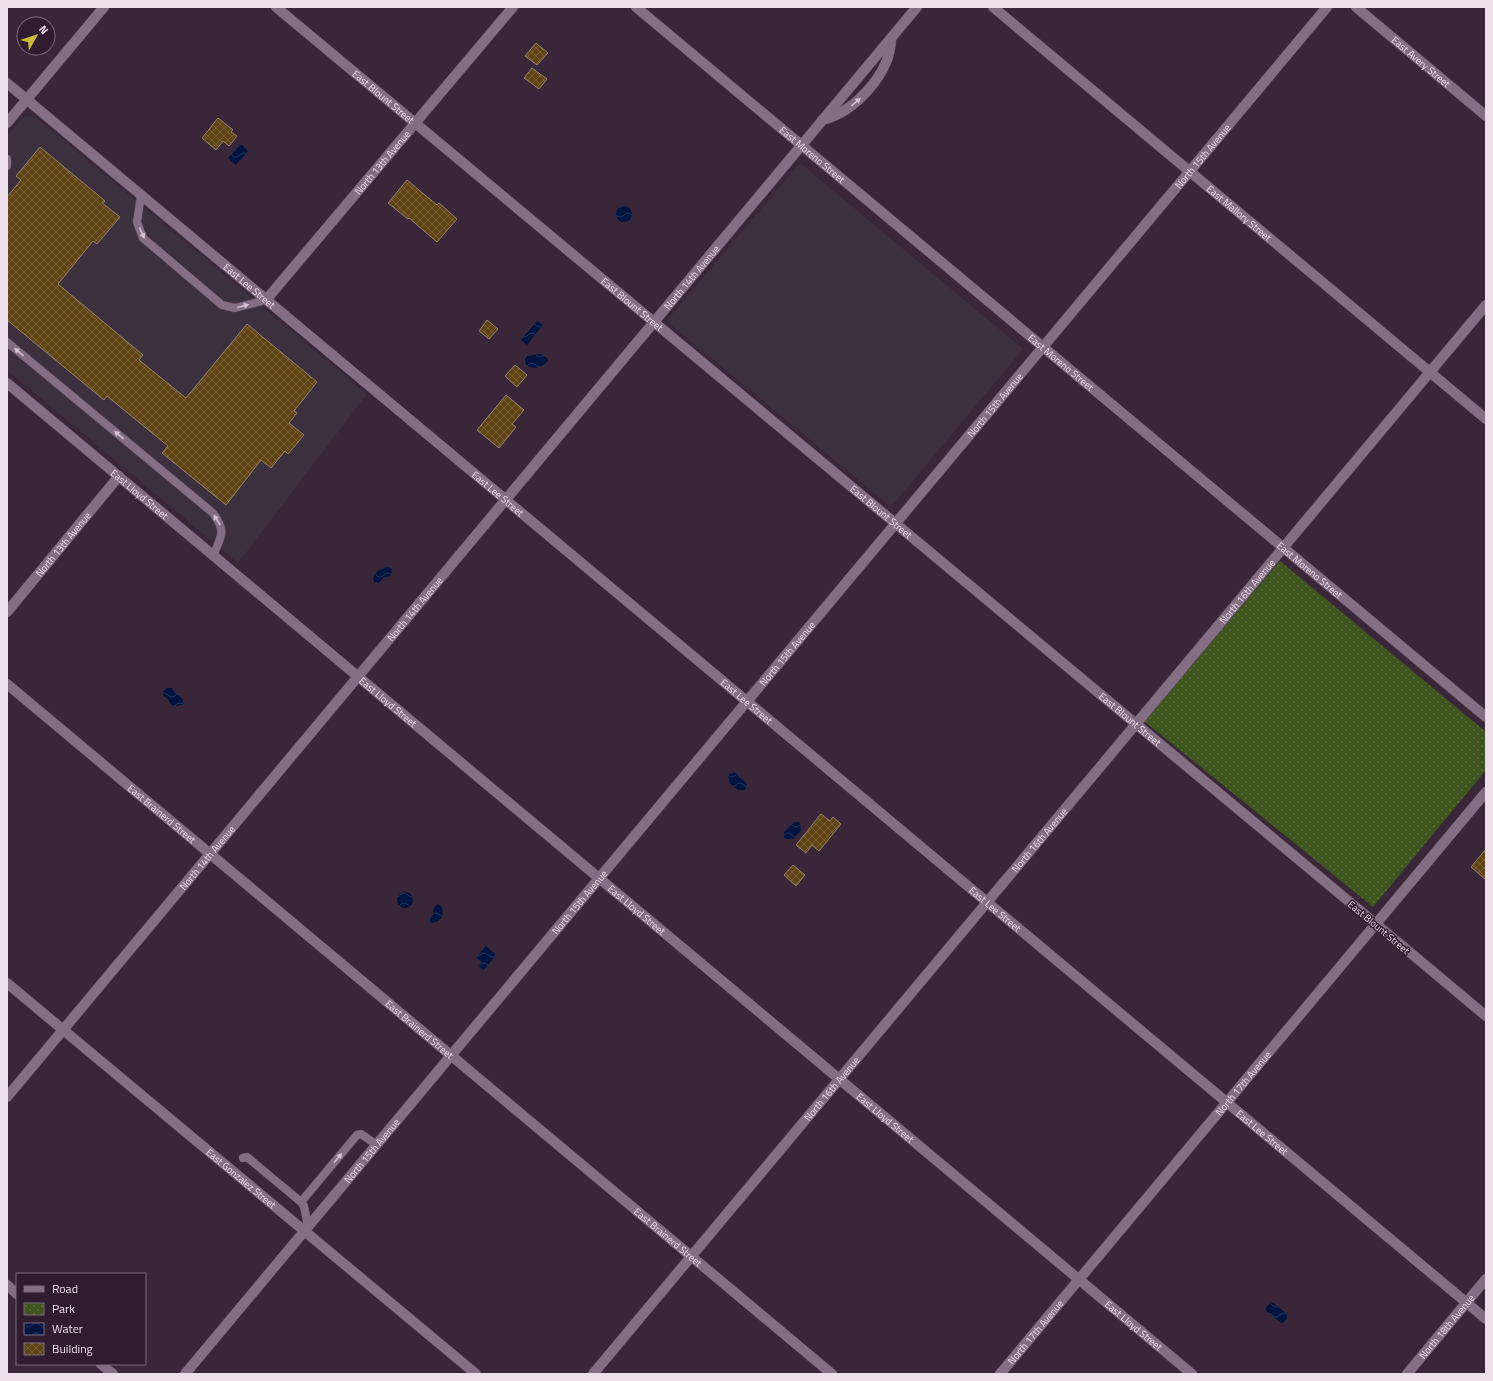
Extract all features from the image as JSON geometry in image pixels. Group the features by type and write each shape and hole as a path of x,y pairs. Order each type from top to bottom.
{"street":[{"path":"7,123 104,7"},
{"name":"East Blount Street","path":"276,7 1486,1016"},
{"name":"North 13th Avenue","path":"266,300 416,124 513,7"},
{"name":"East Moreno Street","path":"636,7 1486,716"},
{"name":"North 14th Avenue","path":"7,1097 917,7"},
{"name":"East Mallory Street","path":"993,7 1486,420"},
{"name":"North 15th Avenue","path":"185,1374 1327,7"},
{"name":"East Avery Street","path":"1356,7 1486,116"},
{"path":"822,120 840,114 855,104 865,94 879,76 888,58 891,48 891,38"},
{"name":"East Lee Street","path":"7,83 1486,1320"},
{"name":"North 16th Avenue","path":"592,1374 1486,305"},
{"name":"East Lloyd Street","path":"7,383 1192,1374"},
{"name":"North 13th Avenue","path":"7,612 119,476"},
{"name":"East Brainerd Street","path":"7,684 832,1374"},
{"name":"North 17th Avenue","path":"1000,1374 1486,792"},
{"name":"East Gonzalez Street","path":"7,983 306,1229 476,1374"},
{"name":"North 18th Avenue","path":"1407,1374 1486,1279"},
{"path":"7,1285 16,1293"},
{"path":"102,1365 113,1374"}],"lane":[{"path":"7,159 7,166"},
{"path":"141,195 137,222 143,238 222,305 235,308 266,300"},
{"path":"7,342 213,513 221,524 221,536 213,556"},
{"path":"301,1202 357,1135 361,1134 377,1145"},
{"path":"243,1158 247,1157 301,1202 306,1229"}],"shaded area":[{"path":"23,117 36,117 367,394 238,563 7,370 7,136"},
{"path":"800,163 1023,349 891,507 666,321"}],"green space":[{"path":"1280,561 1486,732 1486,770 1373,907 1144,721"}],"water":[{"path":"241,144 248,151 236,165 228,158"},
{"path":"624,206 631,211 632,214 627,221 624,222 617,217 616,214 621,207"},
{"path":"537,321 543,325 527,345 521,340"},
{"path":"541,354 547,358 548,361 546,363 540,367 534,368 526,365 525,359 527,356"},
{"path":"387,567 391,568 392,572 390,576 383,578 379,583 374,582 373,579 377,572"},
{"path":"167,688 172,688 175,693 182,698 184,705 174,706 170,704 169,700 163,696 163,692"},
{"path":"734,772 745,781 747,785 745,790 738,790 730,784 728,775"},
{"path":"794,822 800,823 801,831 793,839 784,838 784,832"},
{"path":"405,892 411,894 413,900 411,906 405,908 399,906 397,900 399,894"},
{"path":"437,904 441,906 443,912 442,917 438,921 432,923 430,922 430,919"},
{"path":"486,946 496,955 484,970 478,966 482,962 476,958"},
{"path":"1273,1303 1287,1314 1287,1318 1283,1323 1266,1311 1269,1304"}],"building":[{"path":"536,43 548,53 537,65 525,56"},
{"path":"532,68 547,79 539,89 524,78"},
{"path":"218,118 233,130 231,132 237,136 229,146 223,141 216,150 202,138"},
{"path":"40,147 105,201 102,203 120,217 97,244 93,241 58,284 143,355 139,360 186,398 247,324 317,382 294,411 297,413 289,423 304,435 288,454 285,451 271,468 261,460 226,505 162,453 168,446 107,396 104,400 7,320 7,197 21,180 16,176"},
{"path":"407,180 437,205 439,203 457,219 437,242 409,218 408,219 388,203"},
{"path":"487,320 498,329 489,339 479,331"},
{"path":"515,365 527,375 517,387 505,376"},
{"path":"506,395 524,410 512,424 516,427 499,448 477,430"},
{"path":"821,814 830,821 833,817 841,824 819,851 812,845 806,853 796,845"},
{"path":"1486,849 1486,880 1471,867"},
{"path":"793,865 805,875 796,886 784,875"}]}
